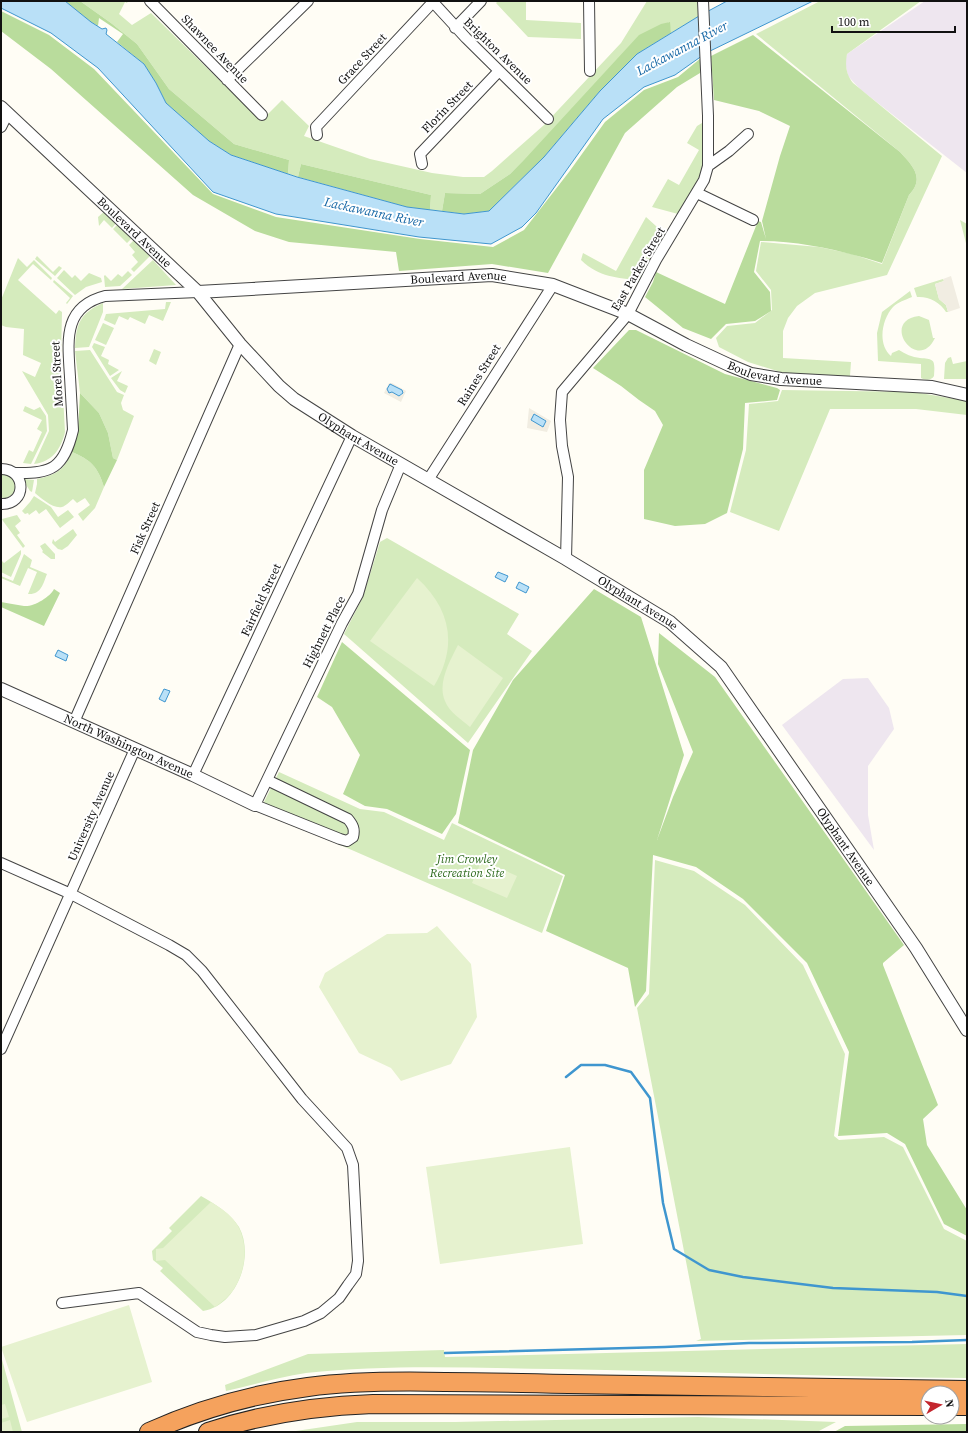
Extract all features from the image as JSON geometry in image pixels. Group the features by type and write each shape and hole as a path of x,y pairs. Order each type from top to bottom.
{"highway":[{"path":"150,1432 189,1416 249,1397 310,1386 340,1383 401,1381 738,1386 828,1389 967,1390"},
{"path":"243,1432 313,1416 401,1403"},
{"path":"208,1432 254,1418 297,1410 342,1405 401,1403 920,1406"}],"street":[{"name":"Shawnee Avenue","path":"150,1 262,115"},
{"path":"227,80 308,1"},
{"name":"Brighton Avenue","path":"432,1 455,28 548,119"},
{"name":"Grace Street","path":"317,135 316,127 432,1"},
{"path":"455,28 482,1"},
{"path":"589,1 590,70"},
{"name":"East Parker Street","path":"566,559 568,477 562,446 560,420 562,392 628,314 656,260 697,193 704,180 708,166 708,91 703,1"},
{"name":"Florin Street","path":"422,164 420,154 499,71"},
{"path":"1,127 4,110"},
{"name":"Boulevard Avenue","path":"4,110 198,292 492,275 553,285 628,314 686,345 751,374 781,379 932,386 967,395"},
{"path":"708,166 729,151 748,134"},
{"path":"697,193 753,220"},
{"name":"Raines Street","path":"428,480 553,285"},
{"name":"Olyphant Avenue","path":"198,292 240,344 279,386 294,399 352,436 566,559 670,622 721,667 916,948 967,1030"},
{"name":"Morel Street","path":"1,469 8,469 14,473 34,474 51,469 64,457 72,430 68,335 75,317 87,304 94,299 105,296 198,292"},
{"name":"Fisk Street","path":"74,722 240,344"},
{"name":"Fairfield Street","path":"193,776 352,436"},
{"name":"Highnett Place","path":"256,805 342,623 358,594 382,510 401,464"},
{"path":"1,504 11,503 19,494 21,488 20,482 14,473"},
{"name":"North Washington Avenue","path":"1,689 256,805"},
{"name":"University Avenue","path":"1,1048 135,749"},
{"path":"256,805 340,839 347,841 353,837 354,830 348,819 267,780"},
{"path":"1,863 70,894 186,955 202,971 302,1099 347,1148 353,1166 358,1261 356,1274 339,1298 320,1313 304,1321 249,1336 211,1336 197,1332 139,1293 62,1302"}],"shaded area":[{"path":"925,1 967,1 967,173 860,89 848,76 845,62 847,54"},
{"path":"951,276 960,308 948,312 946,305 939,299 935,284 944,281 943,279"},
{"path":"389,383 392,383 406,391 401,402 384,393","holes":["390,384 402,390 402,395 399,396 389,390"]},
{"path":"529,408 551,421 547,432 527,428"},
{"path":"868,678 889,708 894,729 868,766 868,815 874,850 782,725 843,679"}],"green space":[{"path":"65,1 80,1 137,44 169,89 234,144 289,160 288,174 231,155 209,141 166,103 144,64 117,42 123,34 99,18 98,26"},
{"path":"80,1 128,1 127,3 125,2 119,14 132,25 151,13 261,121 282,100 309,126 304,136 370,159 432,173 463,177 484,177 544,125 621,43 647,1 698,1 699,16 671,33 669,22 510,174 480,194 445,193 442,211 430,210 431,195 301,164 298,177 288,174 289,160 234,144 169,89 137,44"},
{"path":"498,1 526,1 526,20 581,23 581,39 528,37 496,3"},
{"path":"820,1 921,1 847,54 846,62 849,76 853,83 942,156 887,275 815,293 797,306 788,318 783,331 783,358 851,362 850,376 790,375 748,362 719,347 716,338 727,326 755,323 772,310 771,290 756,271 761,242 819,247 852,254 882,264 909,195 914,189 916,183 917,178 913,167 900,152 756,34"},
{"path":"1,11 49,35 94,69 213,194 276,217 420,239 493,247 524,230 605,122 644,90 678,77 701,58 700,73 677,87 625,133 548,273 492,264 399,271 396,252 289,242 255,231 193,195 51,69 1,31"},
{"path":"670,22 671,33 637,54 600,91 544,157 489,211 464,214 442,211 445,193 480,194 510,174 639,35 661,24"},
{"path":"753,35 900,152 913,167 917,178 914,189 909,195 882,263 852,254 806,245 775,241 760,241 754,272 770,292 771,311 755,321 726,324 711,339 683,328 645,297 653,282 656,272 725,304 758,221 761,222 766,239 762,221 790,126 759,111 714,100 711,56"},
{"path":"702,123 703,166 701,174 678,214 652,207 668,179 679,185 699,150 687,143 697,126"},
{"path":"301,164 431,195 430,210 407,207 298,177"},
{"path":"105,211 117,222 112,228 104,220 99,226 98,217"},
{"path":"646,217 666,235 640,281 602,274 581,260 583,253 616,271"},
{"path":"960,220 967,224 967,247"},
{"path":"118,224 132,238 127,243 113,229"},
{"path":"134,240 150,256 134,272 131,269 138,262 132,255 135,252 129,245"},
{"path":"37,256 53,272 59,266 62,268 55,276 35,259"},
{"path":"18,258 27,267 34,260 52,278 51,280 33,264 18,280 56,314 59,310 62,312 61,359 65,432 61,444 55,454 46,461 34,464 49,431 48,415 22,371 35,377 41,363 23,355 24,329 1,325 1,300"},
{"path":"153,260 176,285 122,289"},
{"path":"64,270 72,278 75,275 81,281 89,273 101,278 102,282 86,287 75,295 57,278"},
{"path":"128,271 132,275 120,286 105,287 105,275 111,281 118,274 122,277"},
{"path":"943,279 944,281 935,284 939,299 946,305 948,312 946,312 933,300 917,297 914,288"},
{"path":"54,280 73,296 67,304 66,303 70,298 53,282"},
{"path":"910,291 912,297 895,305 886,318 883,332 884,345 891,356 892,353 899,350 917,358 929,359 933,361 934,376 933,378 926,380 921,378 921,364 878,361 877,333 882,312"},
{"path":"166,302 171,302 163,321 149,315 145,324 130,317 128,320 119,316 115,325 104,320 106,314 165,309"},
{"path":"103,303 103,312 89,347 75,348 78,326 84,315"},
{"path":"919,316 929,320 933,338 935,338 928,348 920,350 912,348 902,335 902,327 908,320"},
{"path":"103,323 114,328 106,345 95,340"},
{"path":"629,330 636,330 725,374 780,390 777,400 745,403 743,449 727,513 705,524 675,526 644,519 644,470 663,425 655,411 593,368"},
{"path":"94,343 105,347 101,356 109,360 108,364 119,370 110,376 92,347"},
{"path":"154,349 161,352 156,365 149,361"},
{"path":"90,350 117,392 124,395 121,403 123,410 134,416 117,460 113,458 108,433 99,413 80,393 75,351"},
{"path":"951,357 953,364 967,361 967,379 944,379 945,363 948,358"},
{"path":"122,371 117,381 128,386 125,393 120,390 111,378"},
{"path":"782,390 914,392 967,401 967,415 916,409 830,409 779,531 730,512 746,450 749,404 778,401"},
{"path":"80,393 99,413 108,433 113,458 117,460 104,487 99,474 93,465 89,461 72,452 78,431"},
{"path":"25,406 34,410 40,407 46,416 47,431 31,464 23,463 29,450 33,452 42,432 37,429 42,420 23,411"},
{"path":"72,452 89,461 93,465 99,474 104,487 95,508 83,521 78,514 90,505 85,498 77,503 73,499 66,505 59,507 47,503 35,493 37,479 49,476 59,471 66,463"},
{"path":"1,474 7,475 11,478 14,482 15,491 7,498 1,499"},
{"path":"23,480 34,480 32,492"},
{"path":"34,496 51,507 58,517 68,510 74,517 60,528 46,509 39,514 36,510 29,515 28,513 25,514 22,511"},
{"path":"17,515 21,521 15,526 20,533 17,535 25,546 23,548 2,519"},
{"path":"73,529 77,535 68,546 62,550 58,549 52,543 53,539 55,542"},
{"path":"387,538 519,614 507,634 532,651 468,743 344,634 363,597 380,542"},
{"path":"45,543 55,554 55,559 51,559 42,552 43,551 40,546"},
{"path":"21,550 21,554 11,577 1,572 1,560 4,563"},
{"path":"24,554 32,560 30,567 47,574 43,585 36,593 28,594 37,572 28,568 20,586 1,578 1,576 13,581"},
{"path":"417,578 437,602 444,615 447,629 448,642 446,657 442,671 434,686 370,641"},
{"path":"54,589 60,593 44,626 1,607 1,602 24,606 32,605 45,598"},
{"path":"594,589 641,617 684,755 657,840 673,797 693,752 658,664 659,633 715,677 904,945 883,963 883,965 938,1105 923,1119 927,1145 967,1210 967,1236 944,1224 905,1144 887,1133 838,1136 849,1052 807,963 743,899 696,867 653,855 646,991 635,1007 628,968 546,931 565,875 458,823 473,750 513,680"},
{"path":"342,642 470,750 456,814 442,834 387,809 365,806 343,794 360,755 332,707 317,697"},
{"path":"458,645 503,678 470,727 449,709 443,694 443,680 451,658"},
{"name":"Jim Crowley Recreation Site","path":"279,772 360,809 384,812 444,840 452,823 563,876 542,933 260,810"},
{"path":"482,860 517,876 507,898 472,883"},
{"path":"655,860 694,871 745,905 803,965 845,1054 834,1136 839,1140 884,1137 903,1147 944,1229 967,1241 967,1335 696,1341 701,1339 637,1008 649,994"},
{"path":"437,926 471,964 477,1017 451,1064 401,1081 391,1068 359,1053 319,987 325,973 387,934 427,933"},
{"path":"570,1147 583,1244 440,1264 426,1167"},
{"path":"201,1196 222,1209 239,1227 245,1252 244,1265 234,1290 225,1300 215,1307 203,1311 160,1271 163,1268 153,1260 152,1251 172,1231 169,1228"},
{"path":"211,1202 233,1219 242,1235 244,1244 244,1262 239,1279 229,1296 215,1307 165,1260 156,1261 156,1249 163,1248"},
{"path":"129,1305 152,1382 27,1422 1,1347"},
{"path":"967,1344 967,1378 460,1367 368,1368 337,1370 306,1373 226,1391 225,1385 308,1354 444,1350 445,1357"},
{"path":"1,1356 22,1432 1,1432"},
{"path":"5,1404 9,1417 1,1419 1,1405"},
{"path":"698,1417 836,1422 817,1432 289,1432 357,1422 455,1422"},
{"path":"10,1420 13,1432 1,1432 1,1423"},
{"path":"967,1424 967,1432 834,1432 845,1426"}],"water":[{"name":"Lackawanna River","path":"1,1 65,1 91,22 102,29 106,28 106,34 144,64 166,103 209,141 231,155 297,177 407,207 464,214 489,211 544,157 600,91 637,54 699,16 727,1 813,1 706,53 675,75 644,87 603,119 536,213 522,227 491,244 419,237 276,214 213,192 98,68 51,33 1,8"},
{"path":"390,384 402,390 403,393 399,396 392,392 389,393 387,389"},
{"path":"534,414 546,421 543,427 531,420"},
{"path":"498,572 508,576 505,582 495,577"},
{"path":"519,582 529,587 526,593 516,588"},
{"path":"58,650 68,655 66,661 55,656"},
{"path":"164,689 170,691 165,702 159,699"}],"waterway":[{"path":"566,1077 581,1065 605,1065 631,1072 650,1098 663,1203 674,1249 709,1270 743,1277 833,1288 937,1292 967,1296"},
{"path":"445,1353 665,1347 749,1343 912,1342 967,1340"}]}
